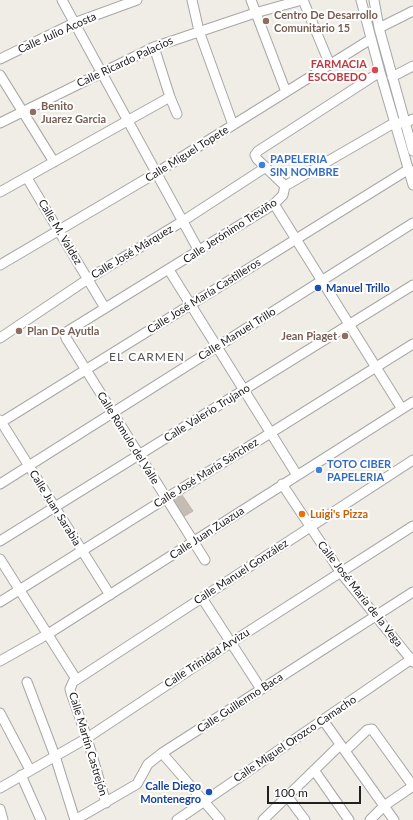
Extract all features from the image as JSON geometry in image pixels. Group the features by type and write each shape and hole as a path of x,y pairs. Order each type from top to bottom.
{"street":[{"path":"62,0 199,251"},
{"name":"Calle Julio Acosta","path":"0,59 74,23 137,0"},
{"path":"192,0 199,31 233,125"},
{"path":"250,0 286,92"},
{"path":"302,0 330,65"},
{"name":"Calle Ricardo Palacios","path":"0,123 154,47 255,13 302,0"},
{"path":"361,0 394,123 413,185"},
{"path":"374,0 392,77 409,121 413,151"},
{"path":"380,28 413,11"},
{"name":"Calle Miguel Topete","path":"0,266 156,173 371,39"},
{"path":"154,47 177,114"},
{"path":"392,77 413,66"},
{"path":"285,186 256,159 255,155 380,72"},
{"path":"0,75 54,162"},
{"path":"0,192 170,97"},
{"path":"394,123 409,121"},
{"name":"Calle Jerónimo Treviño","path":"64,334 274,204 283,195 285,186 394,123"},
{"name":"Calle José Márquez","path":"0,338 88,279 266,167"},
{"name":"Calle José María Castilleros","path":"0,422 408,169"},
{"name":"Calle M. Valdez","path":"26,178 105,308"},
{"path":"274,204 402,409"},
{"name":"Calle Manuel Trillo","path":"0,484 413,223"},
{"path":"169,270 297,475"},
{"name":"Calle Valerio Trujano","path":"0,541 413,285"},
{"name":"Calle Rómulo del Valle","path":"64,334 205,560"},
{"name":"Calle José María Sánchez","path":"0,602 413,344"},
{"name":"Calle Juan Zuazua","path":"0,661 48,634 413,402"},
{"name":"Calle Juan Sarabia","path":"0,422 110,595"},
{"name":"Calle Manuel González","path":"74,682 413,460"},
{"name":"Calle José María de la Vega","path":"282,484 309,527 341,573 412,660"},
{"name":"Calle Trinidad Arvizu","path":"0,788 87,738 232,642 413,526"},
{"name":"Calle Martín Castrejón","path":"0,559 48,634 74,682 71,693 87,738 106,803"},
{"name":"Calle Guillermo Baca","path":"75,820 137,784 148,764 162,753 413,592"},
{"path":"202,598 232,642 261,689"},
{"name":"Calle Miguel Orozco Camacho","path":"177,820 412,660"},
{"path":"27,682 55,756 75,820"},
{"path":"0,713 30,770"},
{"path":"323,720 394,820"},
{"path":"263,820 314,770 342,748 370,729 373,730 413,786 384,806 370,820"},
{"path":"162,753 220,820"},
{"path":"314,770 349,820"},
{"path":"22,775 41,820"},
{"path":"288,796 305,820"},
{"path":"0,809 3,820"}],"building":[{"path":"182,495 193,511 183,517 173,501"}],"place":[{"name":"Centro De Desarrollo Comunitario 15","path":"266,21"},
{"name":"FARMACIA ESCOBEDO","path":"375,70"},
{"name":"Benito Juarez Garcia","path":"33,112"},
{"name":"PAPELERIA SIN NOMBRE","path":"262,165"},
{"name":"Manuel Trillo","path":"318,288"},
{"name":"Plan De Ayutla","path":"19,331"},
{"name":"Jean Piaget","path":"345,336"},
{"name":"TOTO CIBER PAPELERIA","path":"319,470"},
{"name":"Luigi's Pizza","path":"302,514"},
{"name":"Calle Diego Montenegro","path":"209,792"}],"district":[{"name":"EL CARMEN","path":"147,357"}]}
